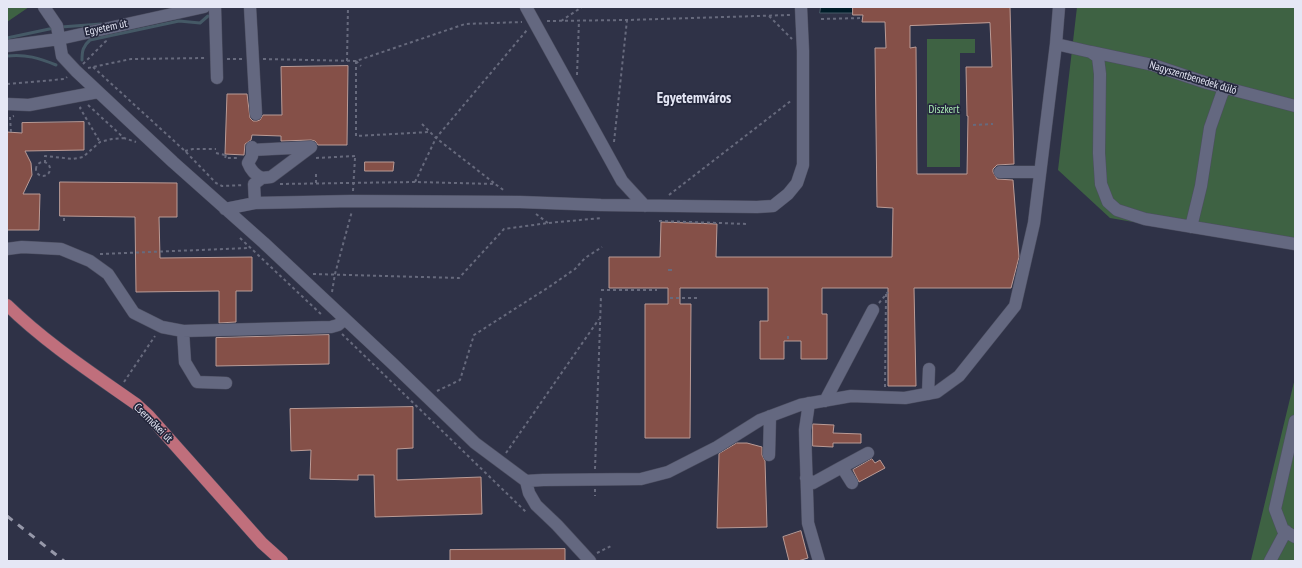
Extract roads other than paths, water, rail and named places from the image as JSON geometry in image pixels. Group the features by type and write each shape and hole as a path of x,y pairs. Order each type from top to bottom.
{"main road":[{"name":"Csermőkei út","path":"7,305 44,337 149,416 262,544 282,561"}],"street":[{"path":"44,7 57,26 62,56 76,71 296,273 475,443 526,481 641,479 668,472 716,447 760,420 809,403 851,396 905,398 928,394 937,392 959,376 1015,306 1034,223 1056,44 1059,7"},
{"name":"Egyetem út","path":"7,46 59,39 204,7"},
{"path":"215,7 217,78"},
{"path":"250,7 256,114"},
{"path":"526,7 622,181 650,206"},
{"path":"225,209 255,202 352,201 520,202 650,206 773,206 788,194 797,182 803,165 803,51 801,11"},
{"name":"Nagyszentbenedek dűlő","path":"1056,44 1153,65 1207,84 1295,106"},
{"path":"1091,52 1098,57 1100,74 1101,184 1108,202 1118,210 1146,219 1295,244"},
{"path":"1191,227 1210,128 1224,88"},
{"path":"7,104 29,105 98,92"},
{"path":"255,202 258,183 256,175 248,163 252,156 252,148 311,147 271,177 258,183"},
{"path":"1000,172 1040,172"},
{"path":"7,249 22,247 61,249 90,260 108,274 134,313 162,327 183,331 334,326 338,325 345,319"},
{"path":"825,400 874,310"},
{"path":"183,331 185,362 197,382 226,383"},
{"path":"928,394 929,369"},
{"path":"809,403 805,430 808,523 819,559"},
{"path":"769,455 770,416"},
{"path":"1270,561 1291,534 1283,530 1275,509 1295,421"},
{"path":"806,478 813,483 868,453"},
{"path":"842,467 852,483"},
{"path":"526,481 529,493 536,505 589,559"}],"water":[{"path":"821,7 853,7 853,13 820,13"}],"waterway":[{"path":"82,60 83,49 90,40 179,21 200,23 208,16"},
{"path":"61,27 101,24"},
{"path":"7,38 54,28"},
{"path":"7,56 32,57 56,65"}],"railway":[{"path":"7,516 64,561"}],"district":[{"name":"Egyetemváros","path":"694,99"}],"park label":[{"name":"Díszkert","path":"944,110"}]}
